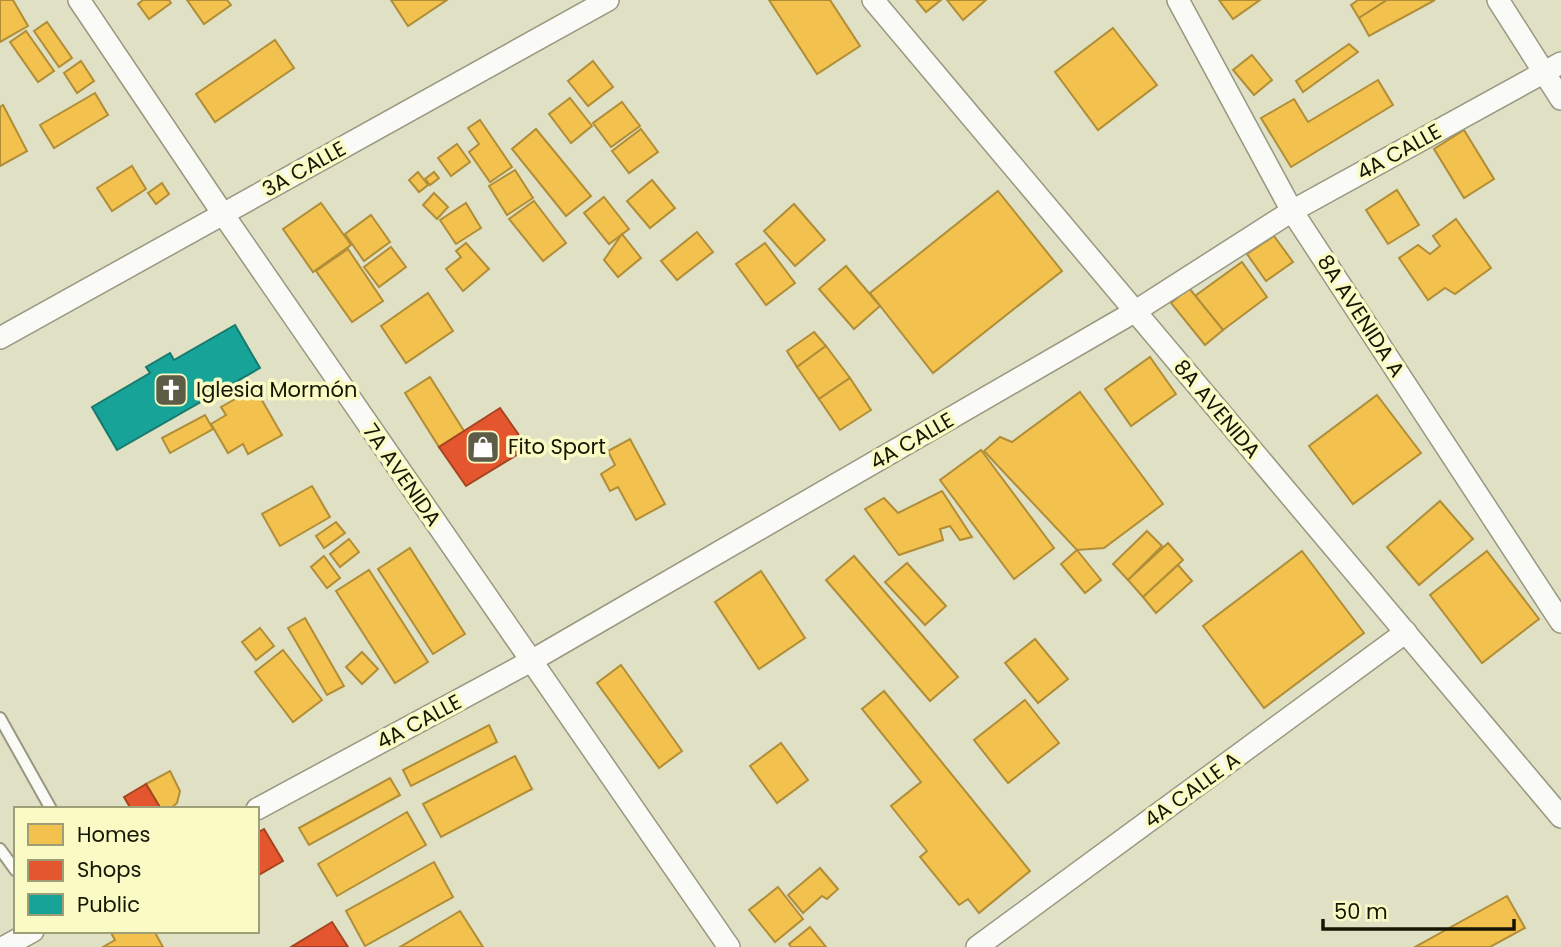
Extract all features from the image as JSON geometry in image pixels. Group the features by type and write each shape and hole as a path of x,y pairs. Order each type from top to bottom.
{"street":[{"name":"7A AVENIDA","path":"79,0 223,214 729,947"},
{"name":"3A CALLE","path":"0,338 608,0"},
{"name":"8A AVENIDA","path":"873,0 1561,817"},
{"name":"8A AVENIDA A","path":"1178,0 1292,211 1561,622"},
{"path":"1498,0 1553,68 1561,99"},
{"name":"4A CALLE","path":"259,808 531,662 1134,312 1292,211 1553,68"},
{"name":"4A CALLE A","path":"977,947 1406,632"},
{"path":"4,947 29,933"}],"lane":[{"path":"0,718 50,807"},
{"path":"0,849 14,867"}],"building: Homes":[{"path":"0,0 13,0 28,26 0,42"},
{"path":"143,0 169,0 171,3 149,19 138,4"},
{"path":"187,0 227,0 231,5 204,24"},
{"path":"391,0 447,0 408,26"},
{"path":"769,0 830,0 860,46 817,74"},
{"path":"916,0 941,0 926,12"},
{"path":"947,0 986,0 963,20"},
{"path":"1219,0 1260,0 1233,19"},
{"path":"1358,0 1387,0 1359,18 1351,5"},
{"path":"1387,0 1435,0 1369,36 1359,18"},
{"path":"47,22 72,58 59,67 34,31"},
{"path":"1113,28 1157,85 1098,130 1055,72"},
{"path":"26,31 54,71 38,82 10,42"},
{"path":"275,40 294,68 215,122 196,94"},
{"path":"1349,44 1358,52 1303,92 1296,81"},
{"path":"1252,55 1272,80 1254,95 1233,70"},
{"path":"81,61 94,81 77,93 64,73"},
{"path":"593,61 613,87 588,106 568,81"},
{"path":"1378,80 1393,105 1291,167 1261,118 1294,99 1308,122"},
{"path":"95,93 108,115 54,148 40,125"},
{"path":"570,98 592,126 571,143 549,114"},
{"path":"622,102 640,126 611,147 593,123"},
{"path":"3,105 27,151 0,166 0,107"},
{"path":"480,120 512,167 490,182 469,152 479,144 468,128"},
{"path":"536,129 591,196 566,216 512,149"},
{"path":"641,129 658,152 629,173 612,151"},
{"path":"1464,130 1494,179 1464,198 1434,149"},
{"path":"457,144 470,162 451,176 438,158"},
{"path":"132,166 146,189 112,211 97,188"},
{"path":"515,170 533,198 507,215 489,186"},
{"path":"418,172 428,185 419,192 409,180"},
{"path":"434,172 439,178 430,185 425,179"},
{"path":"652,180 675,208 650,228 627,201"},
{"path":"162,183 169,194 156,204 148,193"},
{"path":"1397,190 1419,225 1388,244 1366,210"},
{"path":"998,191 1062,271 933,373 870,293"},
{"path":"434,193 448,207 437,219 423,205"},
{"path":"604,197 629,229 609,244 584,213"},
{"path":"534,201 566,243 543,261 509,219"},
{"path":"321,203 351,245 313,272 283,229"},
{"path":"466,203 481,228 456,244 440,220"},
{"path":"794,204 825,240 795,266 764,231"},
{"path":"371,215 390,242 364,261 345,234"},
{"path":"1456,219 1491,268 1455,294 1445,288 1428,300 1399,258 1418,245 1430,254 1440,246 1433,236"},
{"path":"697,232 713,252 677,280 661,261"},
{"path":"622,234 641,258 618,277 604,260"},
{"path":"1274,236 1293,262 1266,281 1247,254"},
{"path":"466,243 489,269 463,291 446,269 461,257 456,251"},
{"path":"765,243 795,283 766,305 736,264"},
{"path":"391,247 406,267 379,287 364,267"},
{"path":"348,249 383,301 352,322 316,271"},
{"path":"1242,262 1267,297 1223,330 1195,296"},
{"path":"846,266 880,306 854,329 819,289"},
{"path":"1189,288 1223,330 1205,345 1171,303"},
{"path":"428,293 453,331 406,363 381,326"},
{"path":"814,332 826,346 797,367 787,351"},
{"path":"826,346 850,378 819,399 797,367"},
{"path":"1150,357 1176,394 1131,426 1105,389"},
{"path":"430,377 464,431 439,447 405,393"},
{"path":"850,378 871,410 840,430 819,399"},
{"path":"255,388 282,435 248,454 243,444 228,453 211,424 226,415 221,407"},
{"path":"1080,392 1163,504 1104,548 1077,550 984,451 1000,437 1012,442"},
{"path":"1377,395 1421,453 1353,504 1309,446"},
{"path":"205,415 213,429 170,453 162,438"},
{"path":"630,439 665,504 636,520 618,487 610,491 601,474 615,465 608,451"},
{"path":"981,450 1054,548 1014,579 940,480"},
{"path":"312,486 330,517 280,546 262,514"},
{"path":"942,491 972,537 960,540 950,526 940,529 943,540 899,555 865,509 884,498 898,513"},
{"path":"1440,501 1473,539 1419,585 1387,547"},
{"path":"336,522 345,533 324,548 316,536"},
{"path":"1147,531 1162,546 1128,580 1113,564"},
{"path":"349,539 359,552 340,567 330,554"},
{"path":"1168,543 1183,560 1143,597 1128,580"},
{"path":"410,548 465,634 433,654 378,569"},
{"path":"1077,550 1101,580 1085,593 1061,564"},
{"path":"1302,551 1364,633 1264,708 1203,626"},
{"path":"1487,551 1539,619 1482,663 1430,595"},
{"path":"324,556 340,578 327,588 311,567"},
{"path":"854,556 958,677 930,701 826,580"},
{"path":"907,563 946,606 925,625 885,582"},
{"path":"1178,565 1192,581 1156,613 1143,597"},
{"path":"369,570 428,662 395,683 336,591"},
{"path":"761,571 805,638 759,669 715,602"},
{"path":"305,618 344,686 327,695 288,628"},
{"path":"260,628 274,646 256,660 242,642"},
{"path":"1035,639 1068,679 1038,703 1005,663"},
{"path":"283,650 322,700 293,722 255,672"},
{"path":"362,652 378,669 362,684 346,667"},
{"path":"621,665 682,751 659,768 597,683"},
{"path":"884,691 1030,871 979,913 968,899 959,905 920,857 927,851 891,806 921,782 862,709"},
{"path":"1025,700 1059,743 1008,783 974,740"},
{"path":"489,725 497,742 411,786 403,770"},
{"path":"781,743 808,780 777,803 750,766"},
{"path":"515,756 532,789 441,837 423,804"},
{"path":"170,771 180,791 177,803 172,807 160,807 146,784"},
{"path":"390,778 400,795 309,845 299,828"},
{"path":"407,812 426,845 337,896 318,864"},
{"path":"434,862 453,897 365,946 346,911"},
{"path":"820,868 838,889 827,899 822,896 803,913 788,895"},
{"path":"778,887 803,919 775,942 749,910"},
{"path":"1507,896 1525,928 1490,947 1415,947"},
{"path":"460,911 483,947 400,947"},
{"path":"810,927 826,947 791,947 789,944"},
{"path":"111,933 155,933 163,947 103,947 115,940"}],"building: Shops":[{"name":"Fito Sport","path":"500,408 528,448 466,486 439,447"},
{"path":"146,784 160,807 130,807 124,797"},
{"path":"264,829 283,861 259,875 259,832"},
{"path":"332,922 348,947 291,947"}],"building: Public":[{"name":"Iglesia Mormón","path":"235,325 260,368 117,450 92,407 150,373 146,367 170,353 174,360"}],"place":[{"name":"Iglesia Mormón","path":"171,390"},
{"name":"Fito Sport","path":"483,447"}]}
